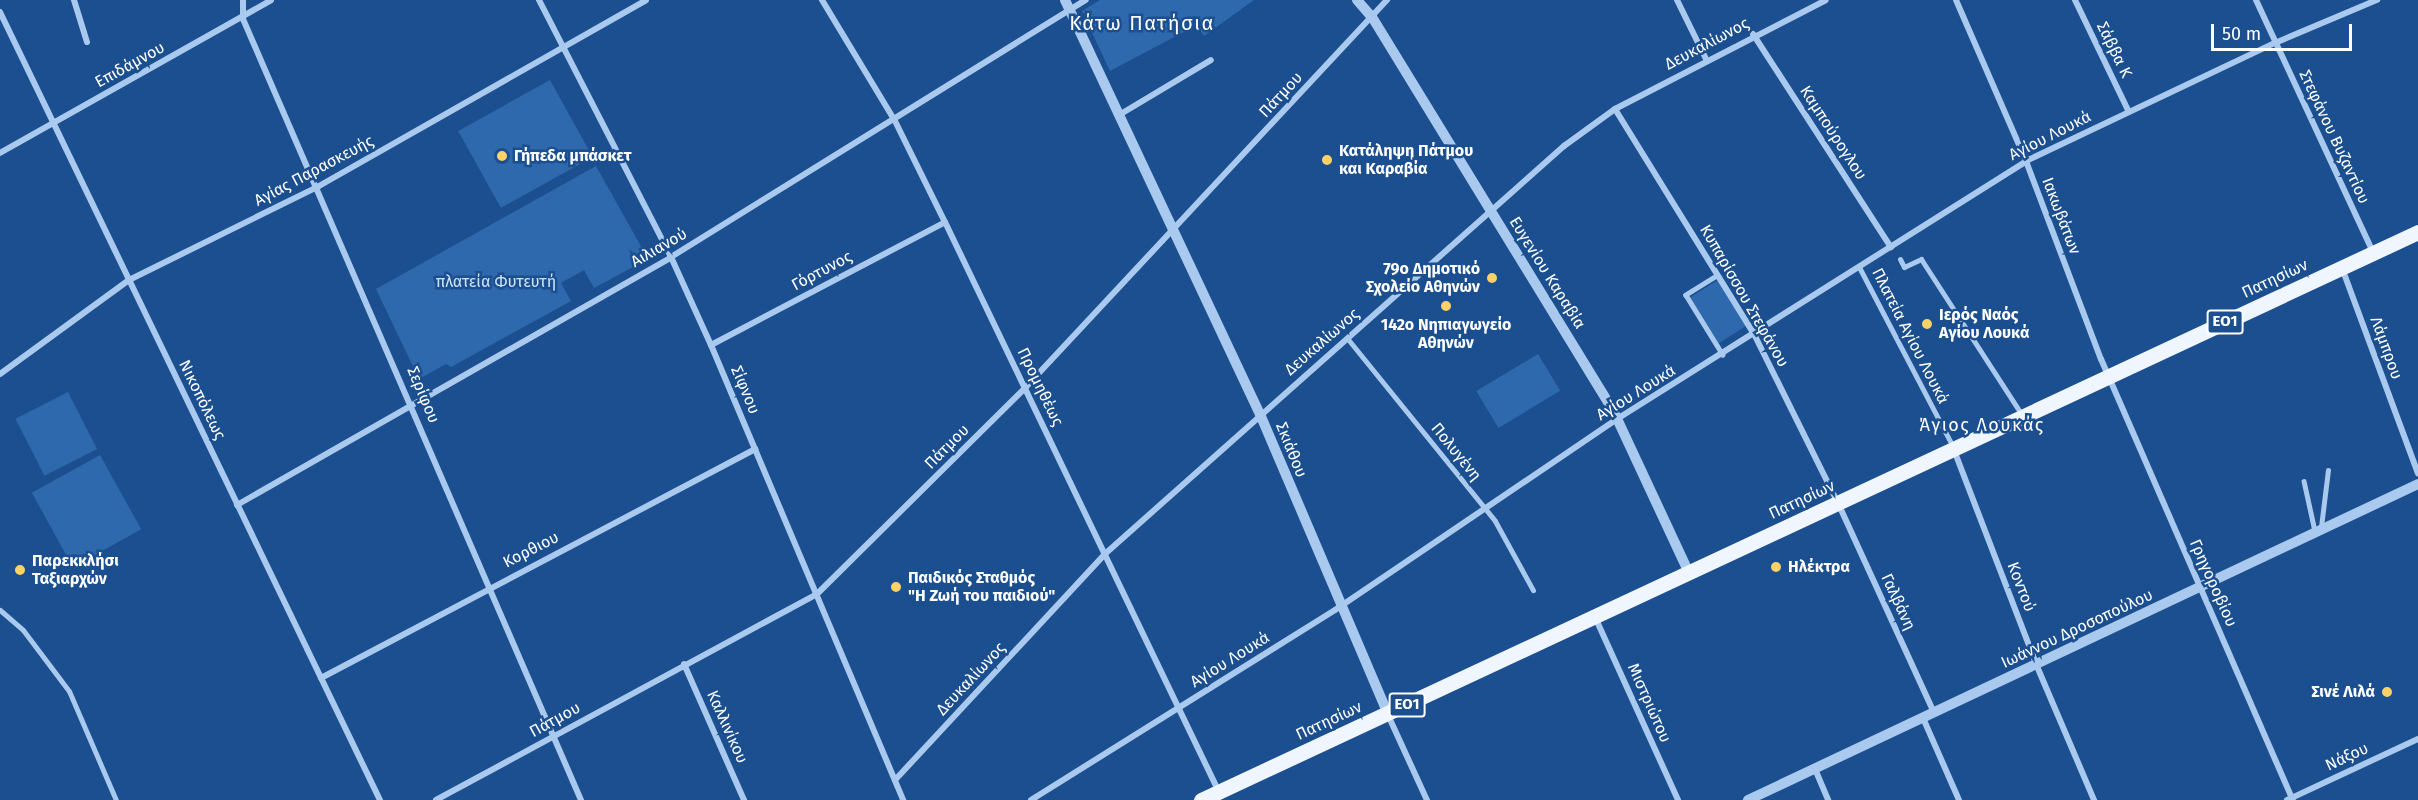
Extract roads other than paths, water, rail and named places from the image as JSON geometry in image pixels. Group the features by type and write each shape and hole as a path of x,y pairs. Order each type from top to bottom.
{"main road":[{"name":"Πατησίων","path":"1202,800 2418,232"}],"street":[{"path":"74,0 87,42"},
{"name":"Σερίφου","path":"243,0 243,19 319,186 488,588 581,800"},
{"name":"Επιδάμνου","path":"0,153 243,19 271,0"},
{"name":"Σίφνου","path":"539,0 671,257 711,345 903,800"},
{"name":"Αγίας Παρασκευής","path":"0,374 129,280 319,186 646,0"},
{"name":"Προμηθέως","path":"822,0 894,121 945,222 1219,792"},
{"name":"Αιλιανού","path":"237,505 671,257 894,121 1067,5 1086,0"},
{"name":"Ευγενίου Καραβία","path":"1357,0 1372,17 1617,419 1689,573"},
{"name":"Πάτμου","path":"436,800 817,594 1025,388 1387,0"},
{"path":"1677,0 1706,59"},
{"name":"Δευκαλίωνος","path":"895,780 1106,554 1260,414 1592,123 1753,34 1826,0"},
{"name":"Ιακωβάτων","path":"1956,0 2026,161 2108,377"},
{"name":"Σάββα Κ","path":"2075,0 2129,112"},
{"name":"Στεφάνου Βυζαντίου","path":"2256,0 2373,252"},
{"name":"Αγίου Λουκά","path":"1031,800 1339,606 1486,510 1617,419 1723,355 2026,161 2275,43 2377,0"},
{"name":"Σκιάθου","path":"1067,5 1175,229 1260,414 1339,606 1427,800"},
{"name":"Νικοπόλεως","path":"0,12 380,800"},
{"name":"Καμπούρογλου","path":"1753,34 1890,247"},
{"path":"1119,116 1211,60"},
{"name":"Κυπαρίσσου Στεφάνου","path":"1615,109 1754,334 1838,503"},
{"name":"Γόρτυνος","path":"711,345 945,222"},
{"name":"Πλατεία Αγίου Λουκά","path":"1900,260 1904,267 1921,259 2023,417"},
{"name":"Πλατεία Αγίου Λουκά","path":"1859,267 1954,449"},
{"name":"Λάμπρου","path":"2342,267 2418,473"},
{"name":"Πολυγένη","path":"1347,338 1486,510 1533,590"},
{"name":"Γρηγοροβίου","path":"2108,377 2291,799"},
{"name":"Κορθιου","path":"321,678 755,449"},
{"name":"Κοντού","path":"1954,449 2036,664 2094,800"},
{"name":"Ιωάννου Δροσοπούλου","path":"1748,800 2418,484"},
{"name":"Γαλβάνη","path":"1838,503 1934,712"},
{"path":"0,610 23,630 69,691 116,800"},
{"name":"Μιστριώτου","path":"1595,617 1678,800"},
{"name":"Καλλινίκου","path":"684,664 744,800"},
{"path":"1923,718 1959,800"},
{"name":"Νάξου","path":"2291,799 2418,739"},
{"path":"1815,769 1828,800"}],"lane":[{"path":"1719,275 1686,295 1723,355"},
{"path":"2318,531 2328,470"},
{"path":"2304,481 2318,531"}],"place":[{"name":"Γήπεδα μπάσκετ","path":"502,156"},
{"name":"Κατάληψη Πάτμου και Καραβία","path":"1327,160"},
{"name":"79ο Δημοτικό Σχολείο Αθηνών","path":"1492,278"},
{"name":"142ο Νηπιαγωγείο Αθηνών","path":"1446,306"},
{"name":"Ιερός Ναός Αγίου Λουκά","path":"1927,324"},
{"name":"Ηλέκτρα","path":"1776,567"},
{"name":"Παρεκκλήσι Ταξιαρχών","path":"20,570"},
{"name":"Παιδικός Σταθμός \"Η Ζωή του παιδιού\"","path":"896,587"},
{"name":"Σινέ Λιλά","path":"2387,692"}],"district":[{"name":"Κάτω Πατήσια","path":"1142,23"},
{"name":"Άγιος Λουκάς","path":"1982,425"}],"park label":[{"name":"πλατεία Φυτευτή","path":"496,282"}]}
